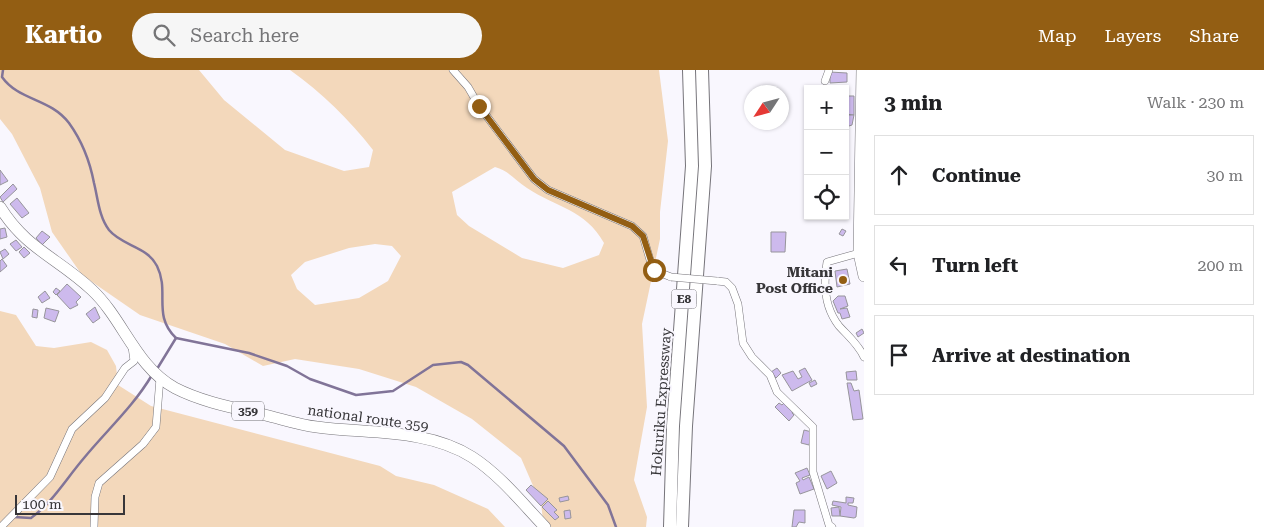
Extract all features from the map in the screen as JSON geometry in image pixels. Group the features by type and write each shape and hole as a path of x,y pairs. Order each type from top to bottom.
{"highway":[{"name":"Hokuriku Expressway","path":"670,527 673,426 692,166 689,70"},
{"name":"Hokuriku Expressway","path":"682,527 686,426 705,166 702,70"},
{"path":"862,70 859,253 864,276"},
{"name":"national route 359","path":"0,207 11,226 24,239 93,291 108,308 132,345 160,378 174,388 210,402 305,425 418,437 448,445 471,456 499,478 545,527"}],"street":[{"path":"453,70 468,87 479,106 534,179 548,190 632,226 643,236 654,270 671,277 726,282 732,288 738,304 743,343 752,356 770,375 777,392 813,428 813,472 832,527"},
{"path":"825,81 829,70"},
{"path":"859,253 827,262 824,284 830,312 839,326 860,347 864,357"},
{"path":"1,527 50,477 72,429 106,398 125,368 134,361 132,345"},
{"path":"94,527 95,497 99,483 143,444 156,427 160,378"}],"shaded area":[{"path":"0,70 199,70 224,100 285,150 344,171 369,167 373,150 334,107 290,70 659,70 668,141 660,212 660,239 642,324 647,407 634,480 647,517 646,527 544,527 541,504 521,458 472,419 416,387 359,369 295,359 263,366 225,344 140,315 82,275 52,232 40,188 12,134 0,119","holes":["495,167 508,173 538,195 570,210 588,223 604,243 599,255 563,268 522,258 469,226 457,215 452,192","375,244 392,246 401,256 388,281 359,298 315,305 297,289 291,275 305,262 349,248"]},
{"path":"0,311 16,315 36,346 54,348 91,342 107,350 116,366 118,385 151,406 380,466 396,476 434,485 488,509 505,527 0,527"}],"building":[{"path":"830,72 847,73 847,82 830,83"},
{"path":"849,96 854,96 854,115 849,114"},
{"path":"849,115 854,115 852,125 849,126"},
{"path":"0,170 8,181 0,185"},
{"path":"13,184 17,189 3,202 0,197"},
{"path":"17,198 29,213 22,218 10,204"},
{"path":"5,228 7,237 0,239 0,229"},
{"path":"842,229 846,231 843,236 839,234"},
{"path":"42,231 50,237 42,245 36,238"},
{"path":"771,232 786,232 785,252 771,252"},
{"path":"16,240 22,247 16,251 10,244"},
{"path":"24,247 30,253 24,258 19,252"},
{"path":"5,249 9,254 3,259 0,252"},
{"path":"2,259 7,266 0,272 0,261"},
{"path":"847,269 850,284 837,287 835,271"},
{"path":"67,284 81,297 76,302 78,305 70,309 57,295"},
{"path":"56,288 60,291 56,295 53,292"},
{"path":"45,291 50,298 42,303 38,297"},
{"path":"838,296 845,296 848,306 840,309 847,308 850,317 842,319 840,313 838,313 833,301"},
{"path":"95,307 100,318 93,323 86,314"},
{"path":"46,308 59,311 55,322 44,318"},
{"path":"33,309 38,310 37,318 32,317"},
{"path":"862,329 864,333 858,337 856,333"},
{"path":"777,368 781,373 776,378 771,372"},
{"path":"805,368 812,380 792,391 782,375 793,371 798,379 802,377 799,371"},
{"path":"856,371 857,380 847,380 846,372"},
{"path":"815,380 817,384 811,387 809,383"},
{"path":"847,383 851,383 854,391 859,390 863,419 853,420"},
{"path":"779,403 782,405 784,403 793,411 794,415 789,421 775,407"},
{"path":"804,430 812,432 809,445 801,443"},
{"path":"807,468 810,475 802,478 803,480 809,477 814,489 800,494 796,483 800,481 795,473"},
{"path":"831,471 837,483 827,489 821,476"},
{"path":"531,485 548,499 541,506 526,490"},
{"path":"568,496 569,500 560,502 559,498"},
{"path":"846,497 854,498 853,503 848,503 848,505 857,507 856,517 854,518 840,516 841,507 832,505 833,501 846,503"},
{"path":"548,501 557,510 554,512 559,517 555,520 542,507"},
{"path":"839,507 840,516 832,516 831,508"},
{"path":"570,510 571,518 565,519 564,511"},
{"path":"794,510 805,510 805,523 799,522 796,527 792,527"}],"waterway":[{"path":"3,70 2,77 9,85 26,96 53,109 74,130 88,160 99,208 109,230 121,240 147,254 157,266 161,276 165,321 176,338 249,353 287,366 310,379 356,395 393,391 433,365 461,362 468,365 564,446 608,505 616,527"},
{"path":"157,369 176,338"},
{"path":"14,517 31,518 46,505 128,408 152,375"}],"place":[{"name":"Mitani Post Office","path":"843,280"}],"route":[{"path":"479,106 534,179 548,190 632,226 643,236 654,270"}]}
